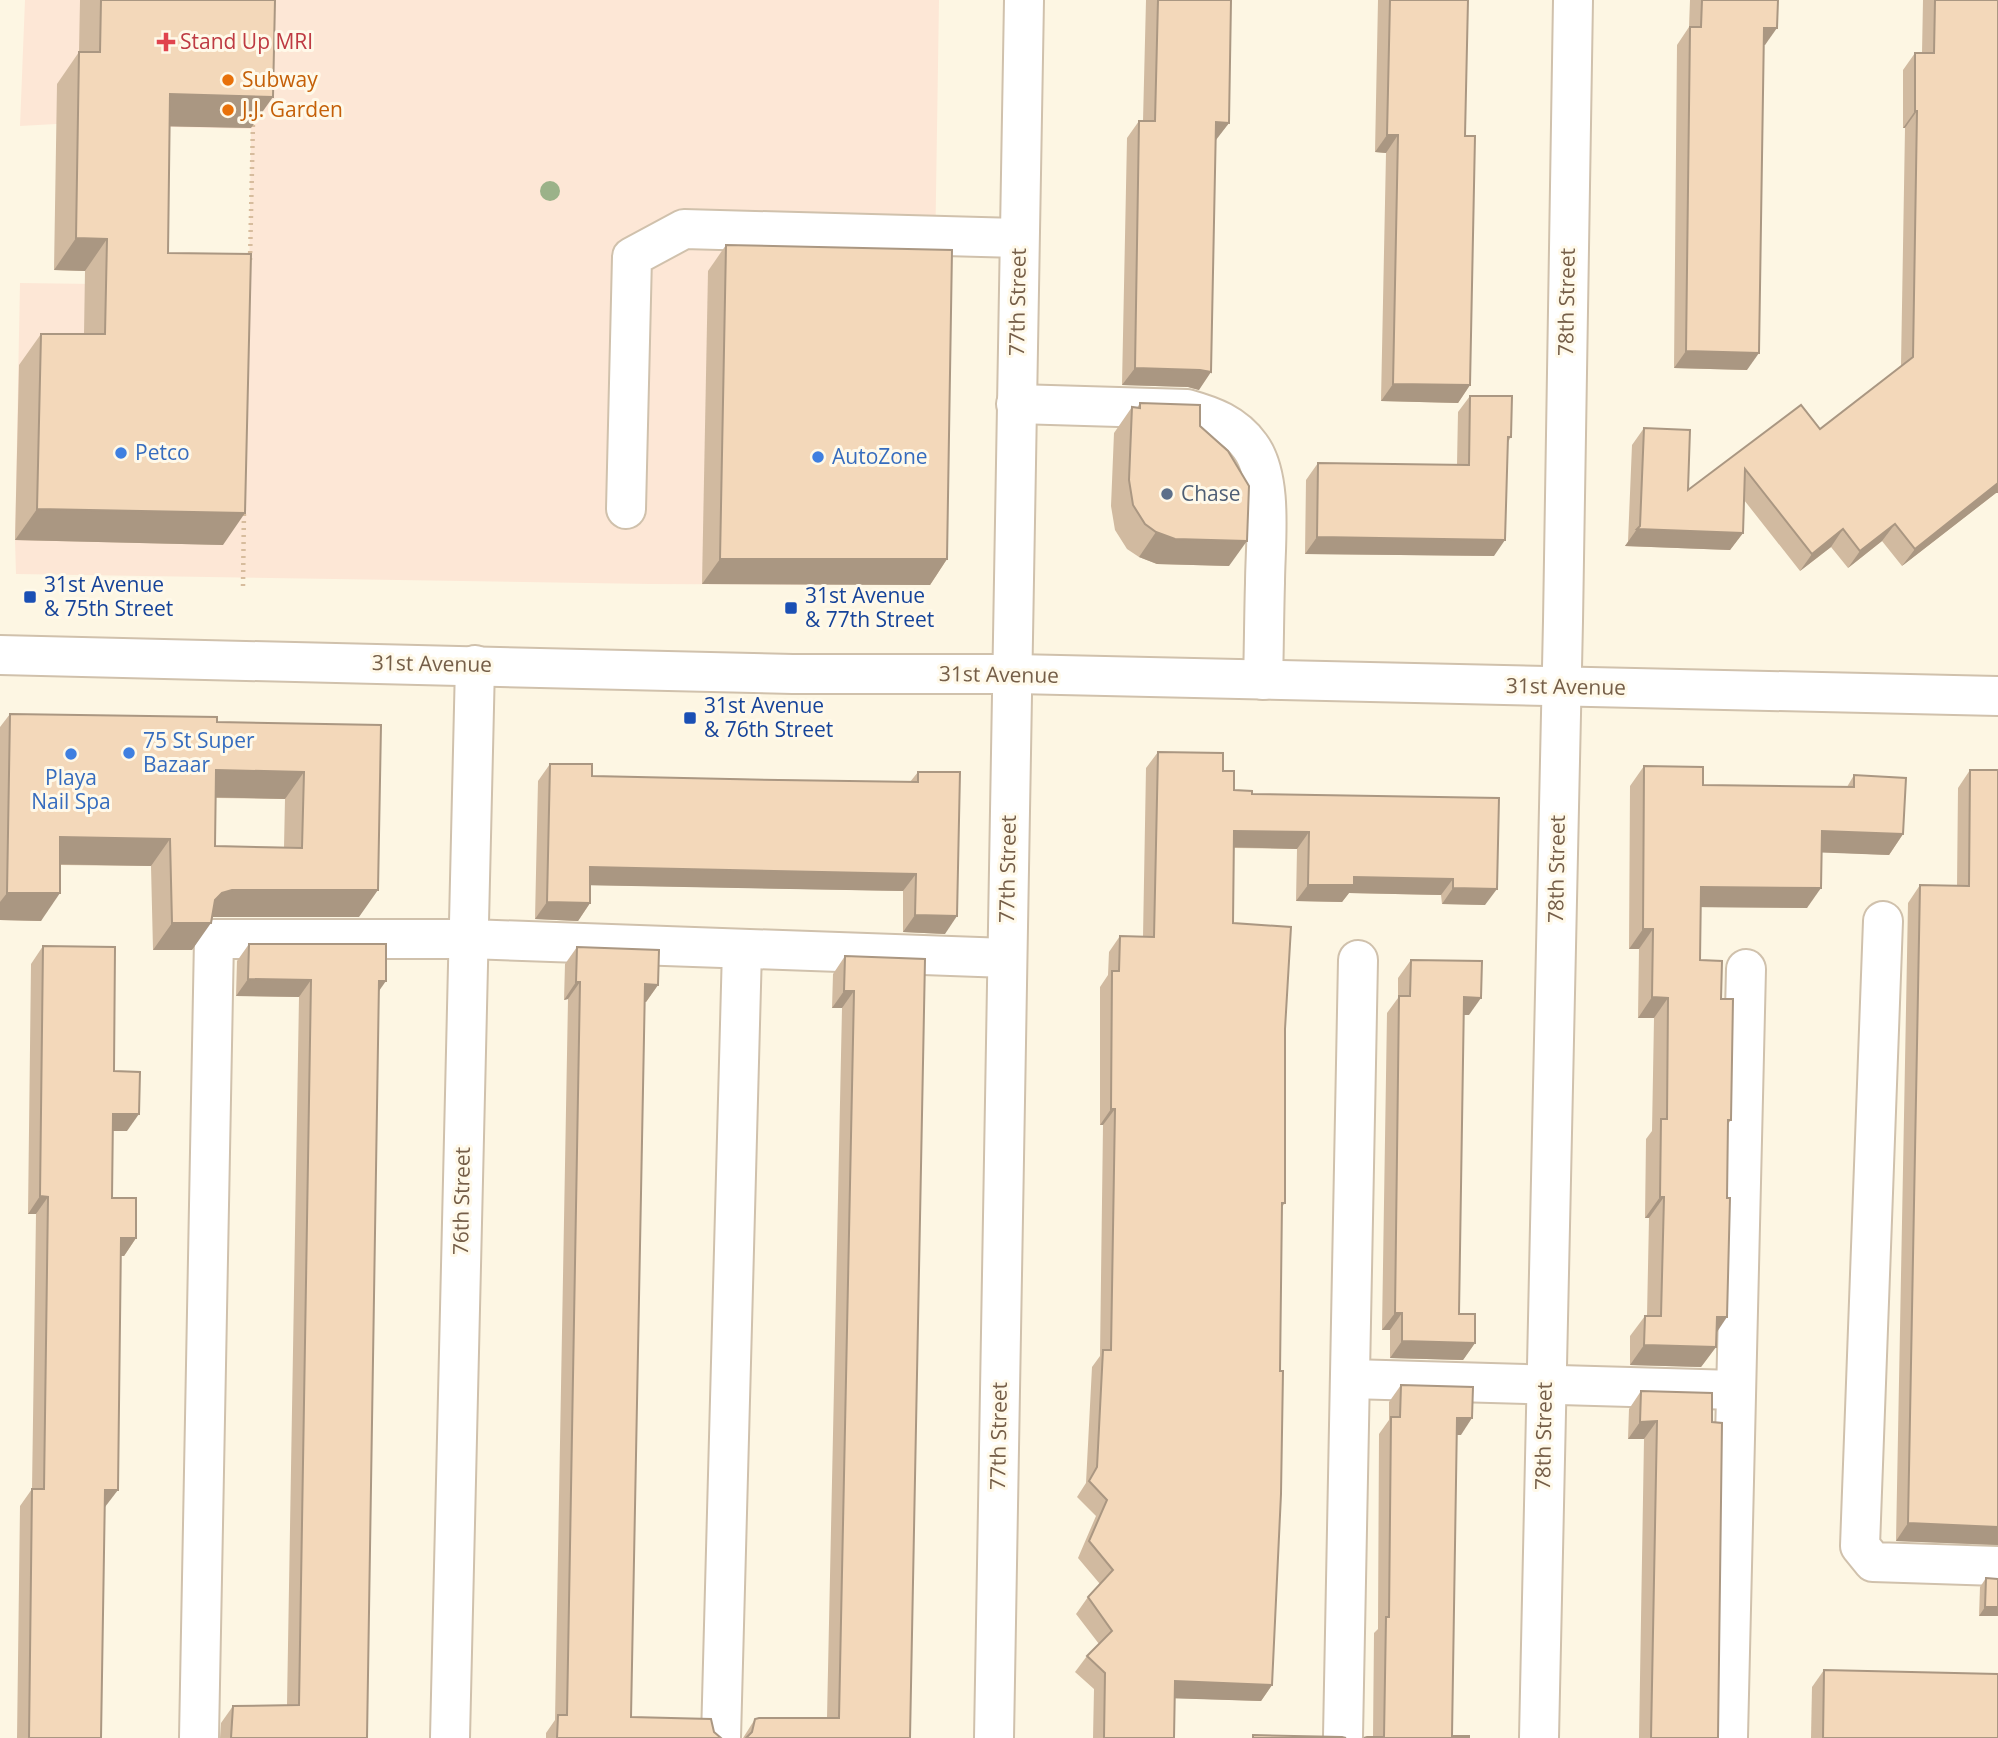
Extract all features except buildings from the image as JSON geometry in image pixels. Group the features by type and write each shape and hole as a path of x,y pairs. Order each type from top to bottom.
{"street":[{"name":"77th Street","path":"994,1738 1024,0"},
{"name":"78th Street","path":"1539,1738 1573,0"},
{"path":"626,509 632,257 684,229 1019,239"},
{"path":"1016,404 1187,409 1211,416 1234,428 1252,448 1260,469 1266,504 1263,680"},
{"name":"31st Avenue","path":"0,655 793,674 1011,674 1998,696"},
{"name":"76th Street","path":"450,1738 474,665"},
{"path":"1883,921 1860,1546 1873,1562 1998,1566"},
{"path":"199,1738 214,939 469,939 1006,958"},
{"path":"721,1738 742,949"},
{"path":"1343,1737 1358,960"},
{"path":"1728,1737 1746,969"},
{"path":"1350,1379 1736,1390"}],"path":[{"path":"250,265 253,112"},
{"path":"243,586 244,503"}],"shaded area":[{"path":"25,0 939,0 930,585 650,584 16,574 20,283 249,286 251,129 56,124 20,126"}],"place":[{"name":"Stand Up MRI","path":"166,42"},
{"name":"Subway","path":"228,80"},
{"name":"J.J. Garden","path":"228,110"},
{"name":"Petco","path":"121,453"},
{"name":"AutoZone","path":"818,457"},
{"name":"Chase","path":"1167,494"},
{"name":"31st Avenue & 75th Street","path":"30,597"},
{"name":"31st Avenue & 77th Street","path":"791,608"},
{"name":"31st Avenue & 76th Street","path":"690,718"},
{"name":"75 St Super Bazaar","path":"129,753"},
{"name":"Playa Nail Spa","path":"71,754"}]}
